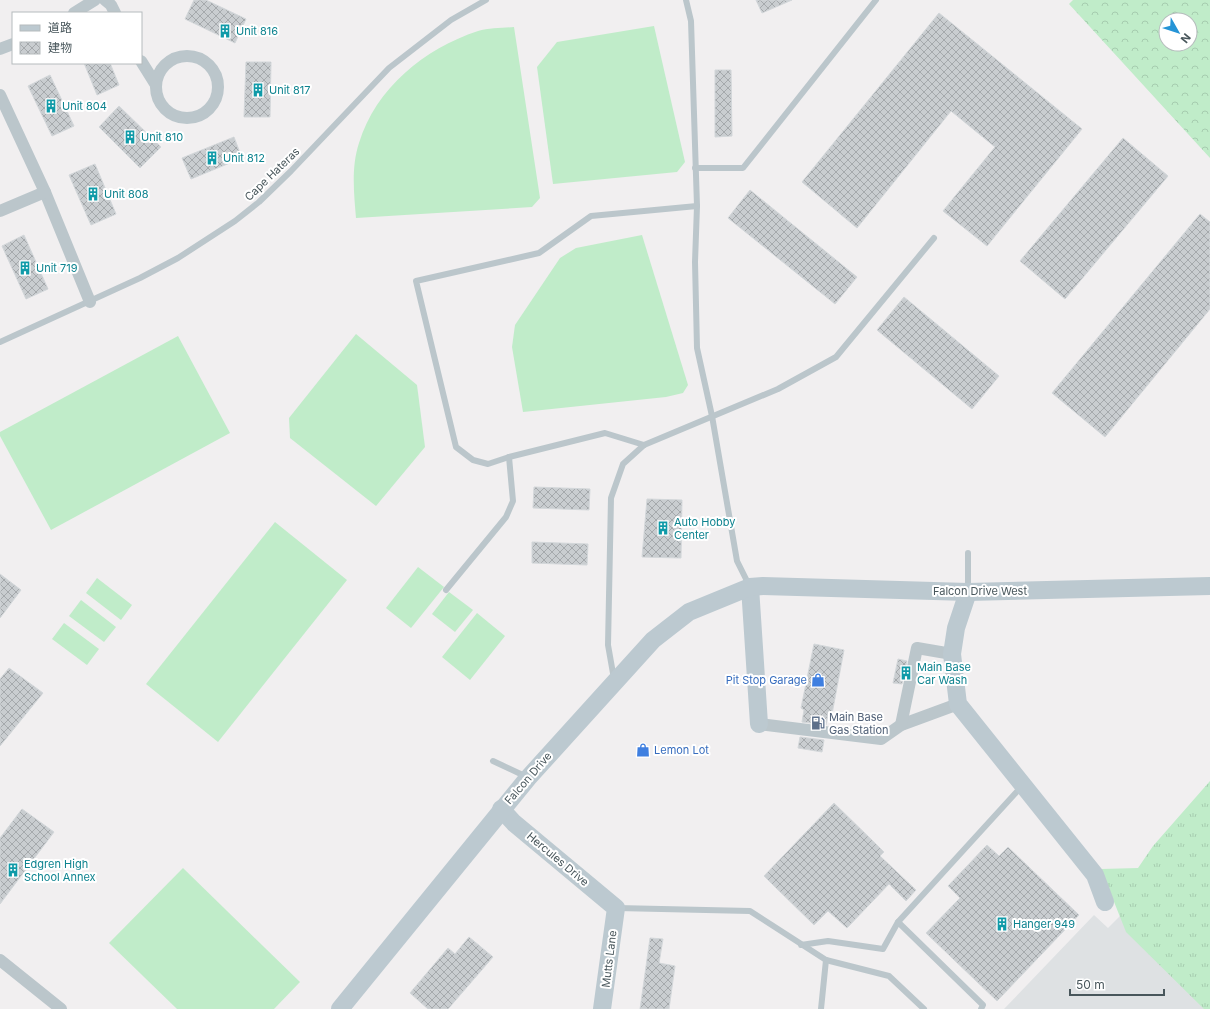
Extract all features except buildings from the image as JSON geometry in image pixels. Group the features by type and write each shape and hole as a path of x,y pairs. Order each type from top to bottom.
{"street":[{"path":"76,12 95,0"},
{"path":"106,0 114,12"},
{"path":"0,49 12,44"},
{"path":"142,63 156,85 157,95 161,105 178,117 188,118 203,114 215,103 218,93 218,83 215,73 210,65 201,59 192,56 182,56 172,60 164,66 159,74 156,85"},
{"path":"0,95 45,192 90,302"},
{"path":"0,211 45,192"},
{"name":"Falcon Drive West","path":"750,587 763,586 968,592 1210,586"},
{"path":"750,587 759,724 881,739 901,724 958,704"},
{"name":"Falcon Drive","path":"340,1009 501,809 614,680 653,640 689,612 750,587"},
{"path":"968,592 956,628 952,654 958,704 1022,786 1095,875 1105,902"},
{"path":"901,724 917,648 952,654"},
{"name":"Hercules Drive","path":"501,809 520,828 616,908"},
{"name":"Mutts Lane","path":"602,1009 616,908"},
{"path":"0,960 61,1009"}],"lane":[{"name":"Cape Hateras","path":"0,342 90,302 178,258 259,202 389,68 451,20 486,0"},
{"path":"686,0 691,21 697,206 695,262 698,348 712,416 737,561 750,587"},
{"path":"695,168 743,168 876,0"},
{"path":"644,445 605,433 509,457 488,464 473,460 456,447 416,281 539,253 590,216 697,206"},
{"path":"614,680 608,645 611,498 623,464 644,445 778,389 836,357 934,238"},
{"path":"446,590 506,517 513,501 509,457"},
{"path":"968,553 968,592"},
{"path":"493,761 528,778"},
{"path":"801,945 828,941 883,949 898,922 1022,786"},
{"path":"616,908 750,912 826,960 889,976 924,1009"},
{"path":"898,922 983,1005 980,1009"},
{"path":"821,1009 826,960"}],"shaded area":[{"path":"1156,880 1210,1009 1004,1009 1094,915 1108,928"}],"green space":[{"path":"1073,0 1210,0 1210,158 1069,4"},
{"path":"654,26 685,162 677,172 553,184 537,67 557,42"},
{"path":"514,27 540,198 532,207 356,218 354,200 354,171 356,152 367,123 377,105 390,88 405,73 439,48 478,31"},
{"path":"642,235 688,385 683,393 666,397 523,412 512,347 515,325 560,258 576,248"},
{"path":"356,334 417,385 425,447 376,506 290,438 289,418"},
{"path":"178,336 230,433 51,530 0,436 0,432"},
{"path":"275,522 347,580 218,742 146,684"},
{"path":"418,567 444,587 411,628 386,608"},
{"path":"97,578 132,605 121,620 86,593"},
{"path":"449,592 473,610 455,632 432,614"},
{"path":"81,600 116,627 104,642 69,616"},
{"path":"477,613 505,636 470,680 442,657"},
{"path":"64,623 99,649 87,665 52,639"},
{"path":"1210,781 1210,1009 1204,1009 1126,932 1101,869 1138,868 1153,846"},
{"path":"183,868 300,982 274,1009 177,1009 109,943"}],"place":[{"name":"Unit 816","path":"225,31"},
{"name":"Unit 817","path":"258,90"},
{"name":"Unit 804","path":"51,106"},
{"name":"Unit 810","path":"130,137"},
{"name":"Unit 812","path":"212,158"},
{"name":"Unit 808","path":"93,194"},
{"name":"Unit 719","path":"25,268"},
{"name":"Auto Hobby Center","path":"663,528"},
{"name":"Main Base Car Wash","path":"906,673"},
{"name":"Pit Stop Garage","path":"818,680"},
{"name":"Main Base Gas Station","path":"818,723"},
{"name":"Lemon Lot","path":"643,750"},
{"name":"Edgren High School Annex","path":"13,870"},
{"name":"Hanger 949","path":"1002,924"}]}
